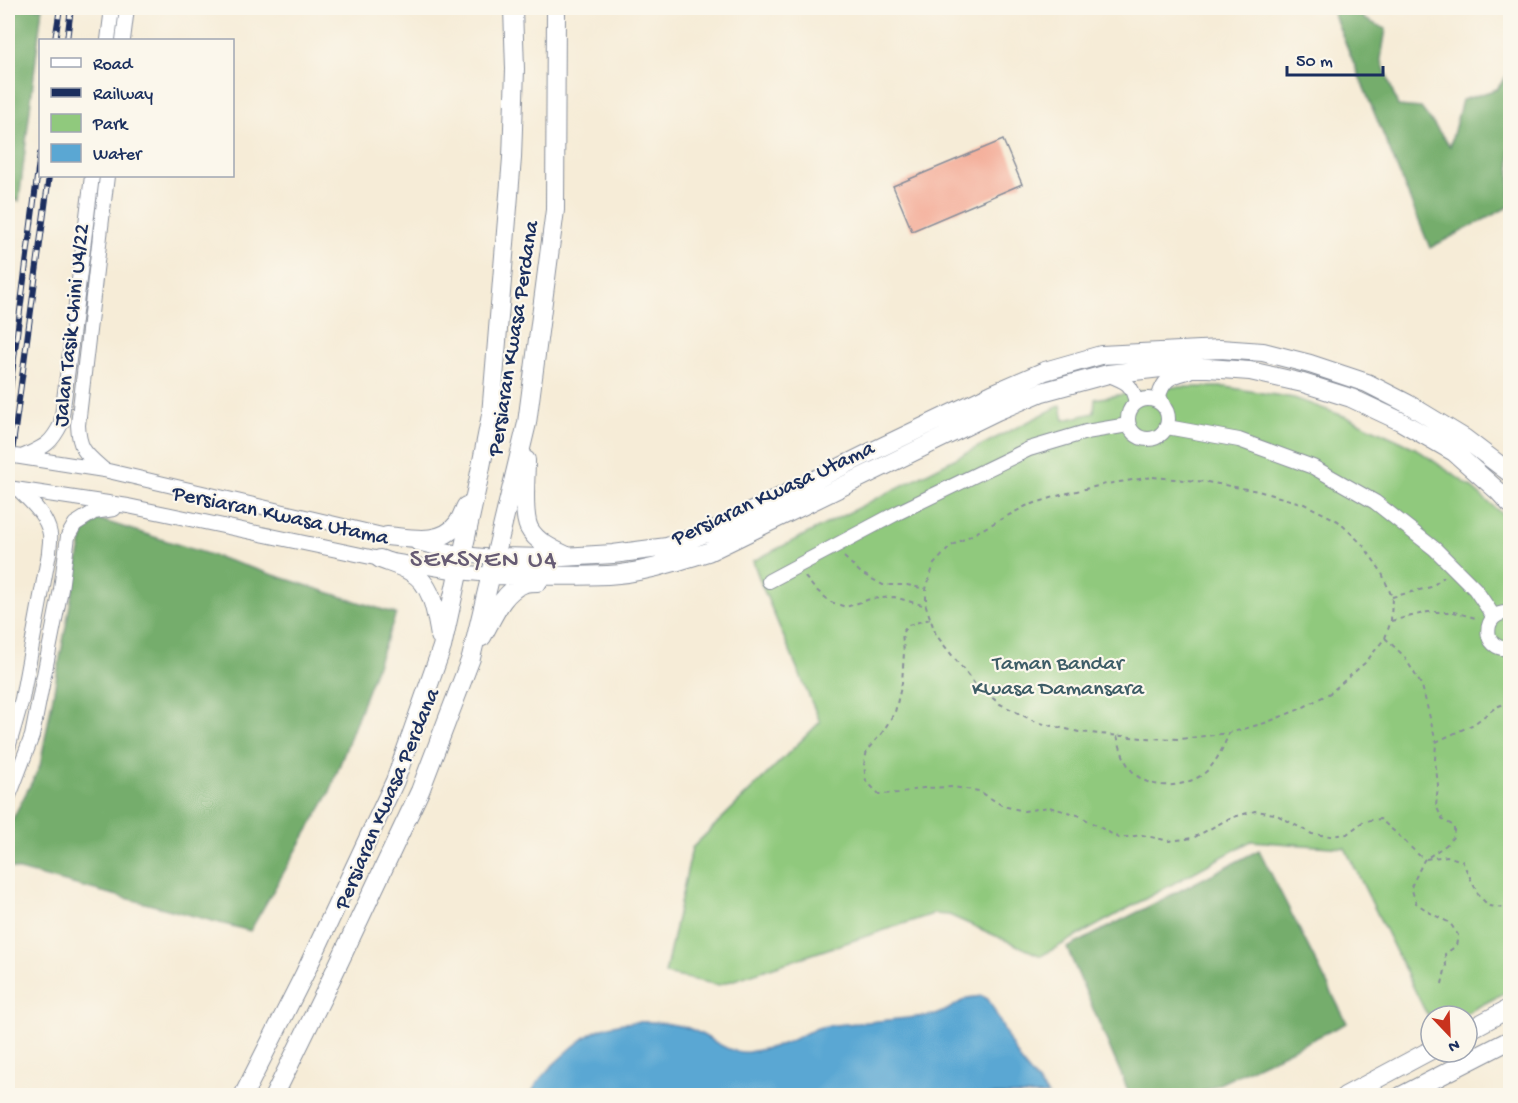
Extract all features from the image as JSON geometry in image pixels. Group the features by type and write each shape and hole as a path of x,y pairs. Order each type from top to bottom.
{"main road":[{"name":"Persiaran Kwasa Perdana","path":"243,1095 304,975 395,781 442,647 478,482 490,415 512,158 515,69 513,8"},
{"name":"Persiaran Kwasa Perdana","path":"274,1095 420,791 471,658 527,423 555,210 556,8"},
{"name":"Persiaran Kwasa Utama","path":"493,566 667,547 712,531 992,394 1045,371 1101,355 1220,349 1263,352 1310,364 1367,383 1408,404 1464,438 1510,473"},
{"name":"Persiaran Kwasa Utama","path":"493,566 608,575 673,563 708,552 997,411 1042,392 1108,374 1161,368 1250,371 1303,383 1361,403 1400,421 1454,452 1510,504"},
{"path":"527,423 525,513 529,528 548,547 568,557"},
{"path":"387,536 431,539 448,532 457,525 478,482"},
{"path":"380,559 412,572 422,579 436,612 442,647"},
{"path":"471,658 504,597 513,589 524,583 608,575"},
{"path":"1479,1025 1510,1008"},
{"path":"1401,1095 1510,1040"},
{"path":"1345,1095 1419,1056"}],"street":[{"path":"108,39 112,8"},
{"path":"123,39 127,8"},
{"name":"Jalan Tasik Chini U4/22","path":"22,457 43,447 54,438 61,424 92,177"},
{"name":"Jalan Tasik Chini U4/22","path":"104,470 86,453 79,440 78,425 107,177"},
{"path":"1164,407 1159,402 1146,399 1136,404 1128,418 1128,425 1135,435 1147,439 1159,436 1167,427 1167,413 1159,396 1162,384 1172,376 1208,368"},
{"path":"1108,374 1126,381 1134,391 1136,404"},
{"path":"769,581 897,513 1029,449 1086,432 1128,425"},
{"path":"1167,427 1239,440 1313,467 1375,502 1435,549 1475,589 1492,620"},
{"name":"Persiaran Kwasa Utama","path":"8,455 104,470 462,554 493,566"},
{"path":"8,748 22,699 49,553 50,534 36,507 13,489"},
{"name":"Persiaran Kwasa Utama","path":"13,489 128,506 380,559 458,572 493,566"},
{"path":"8,798 32,736 61,589 68,536 75,524 93,512 128,506"},
{"path":"1510,613 1499,614 1492,620 1488,634 1491,640 1500,647 1510,648"}],"path":[{"path":"1153,477 1207,482 1258,491 1304,504 1338,520 1363,545 1381,571 1392,597 1391,621 1385,638 1366,662 1330,693 1300,709 1265,723 1229,733 1180,740 1116,736 1078,732 1035,722 1000,704 974,683 936,635 926,606 927,589 934,564 951,546 1026,506 1106,484 1153,477"},
{"path":"833,546 861,573 883,585 907,585 927,589"},
{"path":"796,566 815,589 831,602 846,607 870,599 894,597 926,606"},
{"path":"1392,597 1431,587 1443,579 1452,566"},
{"path":"1391,621 1428,612 1454,612 1492,620"},
{"path":"931,619 908,625 902,633 904,652 902,683 895,712 882,733 867,750 864,765 866,781 879,794 923,788 953,787 979,791 1003,806 1024,811 1049,807 1078,814 1119,838 1142,835 1169,841 1193,838 1230,818 1255,811 1275,814 1312,834 1331,836 1347,834 1364,821 1380,819 1424,860"},
{"path":"1385,638 1404,656 1422,686 1436,742 1438,785 1436,806 1443,820 1454,826 1454,836 1446,845 1424,860 1411,887 1416,903 1450,923 1458,935 1456,946 1445,954 1446,966 1442,984"},
{"path":"1436,742 1474,723 1497,706 1510,702"},
{"path":"1116,736 1124,758 1135,774 1150,784 1172,786 1191,780 1208,770 1222,752 1229,733"},
{"path":"1424,860 1447,856 1461,861 1479,896 1489,906 1504,908 1510,903"}],"green space":[{"path":"8,8 42,8 19,201 8,199"},
{"path":"1331,8 1359,8 1364,19 1386,29 1381,59 1398,106 1421,108 1450,146 1462,100 1497,89 1510,71 1510,206 1430,248"},
{"name":"Taman Bandar Kwasa Damansara","path":"1166,387 1226,387 1294,398 1352,419 1415,448 1471,487 1510,521 1510,990 1479,1006 1479,1004 1422,1004 1345,848 1251,841 1041,956 949,915 933,914 719,985 665,974 692,848 820,722 753,561 1061,405 1064,420 1094,413 1095,399"},
{"path":"98,519 396,614 329,794 250,931 8,867 8,828 40,766 83,534"},
{"path":"1259,850 1347,1023 1196,1095 1130,1095 1067,948"}],"water":[{"path":"982,996 988,999 1022,1063 1048,1095 531,1095 545,1074 572,1048 590,1034 613,1025 654,1022 685,1027 723,1047 748,1052 783,1044 826,1026 935,1015 967,998"}],"building":[{"path":"1003,140 1022,184 912,231 893,186"}],"railway":[{"path":"55,39 60,8"},
{"path":"67,39 71,8"},
{"path":"8,405 39,162"},
{"path":"8,482 49,177"}],"district":[{"name":"SEKSYEN U4","path":"484,557"}]}
